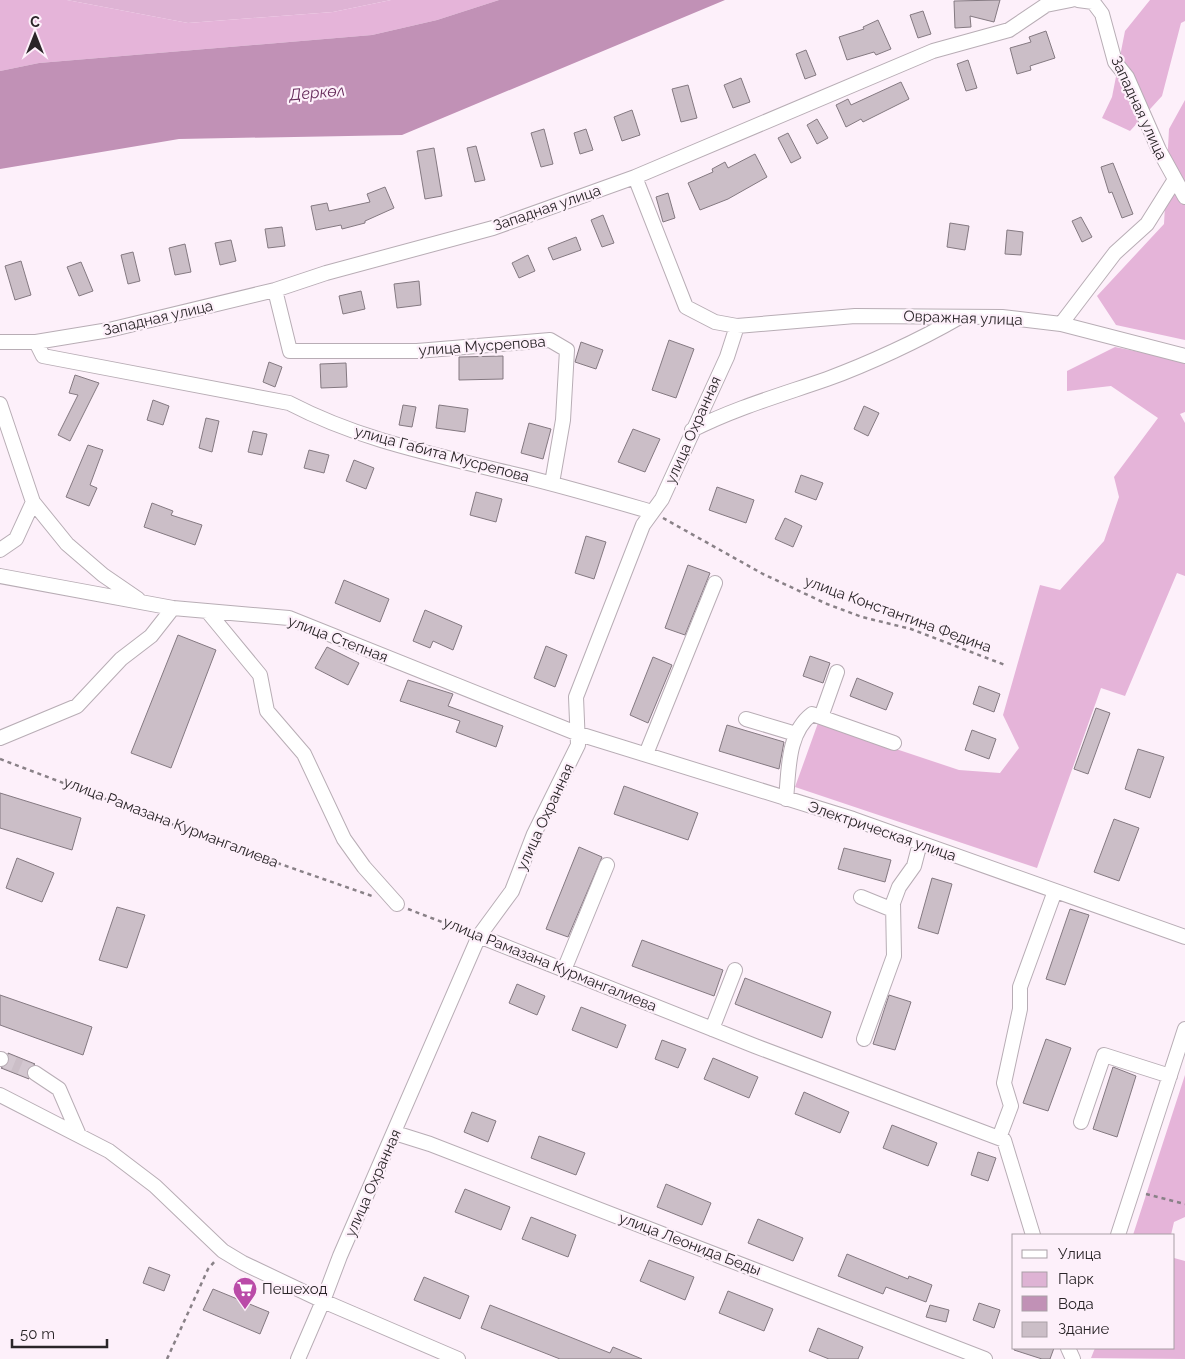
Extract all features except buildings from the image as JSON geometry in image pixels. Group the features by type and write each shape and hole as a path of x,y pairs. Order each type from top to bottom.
{"street":[{"name":"Западная улица","path":"0,342 36,342 109,330 275,290 326,273 493,228 635,177 933,51 1009,30 1046,5 1071,0"},
{"name":"Западная улица","path":"1078,0 1093,2 1102,14 1115,62 1127,77 1174,181 1185,197"},
{"name":"Овражная улица","path":"635,177 686,306 715,322 737,326 855,316 1002,317 1061,324 1185,356"},
{"path":"1061,324 1115,253 1147,224 1174,181"},
{"name":"улица Мусрепова","path":"275,290 290,351 417,351 550,340 567,350 563,420 552,483"},
{"path":"692,430 722,415 829,378 938,329 958,317"},
{"name":"улица Охранная","path":"298,1359 340,1256 479,936 512,891 534,834 578,745 576,697 643,525 662,499 727,357 737,326"},
{"name":"улица Габита Мусрепова","path":"36,342 43,356 289,403 323,420 380,441 552,483 652,512"},
{"path":"0,404 33,502 67,544 102,575 141,602"},
{"path":"0,550 16,539 33,502"},
{"name":"улица Степная","path":"0,576 174,608 289,618 576,733"},
{"path":"646,754 715,583"},
{"path":"0,738 77,706 121,659 151,636 174,608"},
{"path":"208,612 260,675 268,711 304,754 344,839 364,867 397,904"},
{"path":"821,717 837,672"},
{"path":"786,799 796,734 802,722 812,714 894,743"},
{"path":"746,718 796,734"},
{"name":"Электрическая улица","path":"576,733 920,843 1185,937"},
{"path":"864,1039 894,956 893,910 899,887 914,866 920,843"},
{"path":"564,970 607,865"},
{"path":"1033,1234 1004,1140 999,1138 1011,1106 1004,1082 1020,1009 1020,988 1054,891"},
{"path":"861,897 893,910"},
{"name":"улица Рамазана Курмангалиева","path":"479,936 712,1029 999,1138"},
{"path":"712,1029 735,970"},
{"path":"1118,1234 1185,1029"},
{"path":"1081,1122 1104,1056 1170,1076"},
{"path":"35,1073 58,1089 78,1133"},
{"path":"0,1095 78,1133 109,1151 155,1186 223,1251 242,1263 323,1301 458,1359"},
{"name":"улица Леонида Беды","path":"395,1133 439,1148 985,1359"}],"path":[{"name":"улица Константина Федина","path":"652,512 763,574 827,604 862,617 911,629 1005,666"},
{"name":"улица Рамазана Курмангалиева","path":"0,759 243,851 397,904 479,936"},
{"path":"1146,1194 1185,1204"},
{"path":"167,1359 208,1269 223,1251"}],"green space":[{"path":"67,0 391,0 333,12 188,23"}],"shaded area":[{"path":"0,0 67,0 188,23 333,12 391,0 499,0 437,20 372,35 39,63 0,71"},
{"path":"1150,0 1185,0 1185,21 1181,23 1162,96 1130,131 1102,118 1112,97 1125,31"},
{"path":"1185,100 1185,340 1116,325 1097,296 1164,224 1169,129"},
{"path":"1115,347 1185,361 1185,412 1180,414 1185,423 1185,576 1177,573 1125,696 1101,688 1037,868 795,787 818,723 959,770 1000,773 1019,748 1003,715 1040,585 1060,590 1104,541 1119,497 1114,477 1158,418 1111,386 1067,391 1067,371"},
{"path":"1185,1075 1185,1217 1174,1222 1171,1234 1133,1234"},
{"path":"1175,1258 1185,1261 1185,1359 1091,1358 1095,1349 1175,1349"}],"water":[{"name":"Деркөл","path":"499,0 725,0 402,135 179,139 0,169 0,71 39,63 372,35 437,20"}],"tunnel":[{"path":"1,1059 35,1073"}],"place":[{"name":"Пешеход","path":"245,1310"}]}
